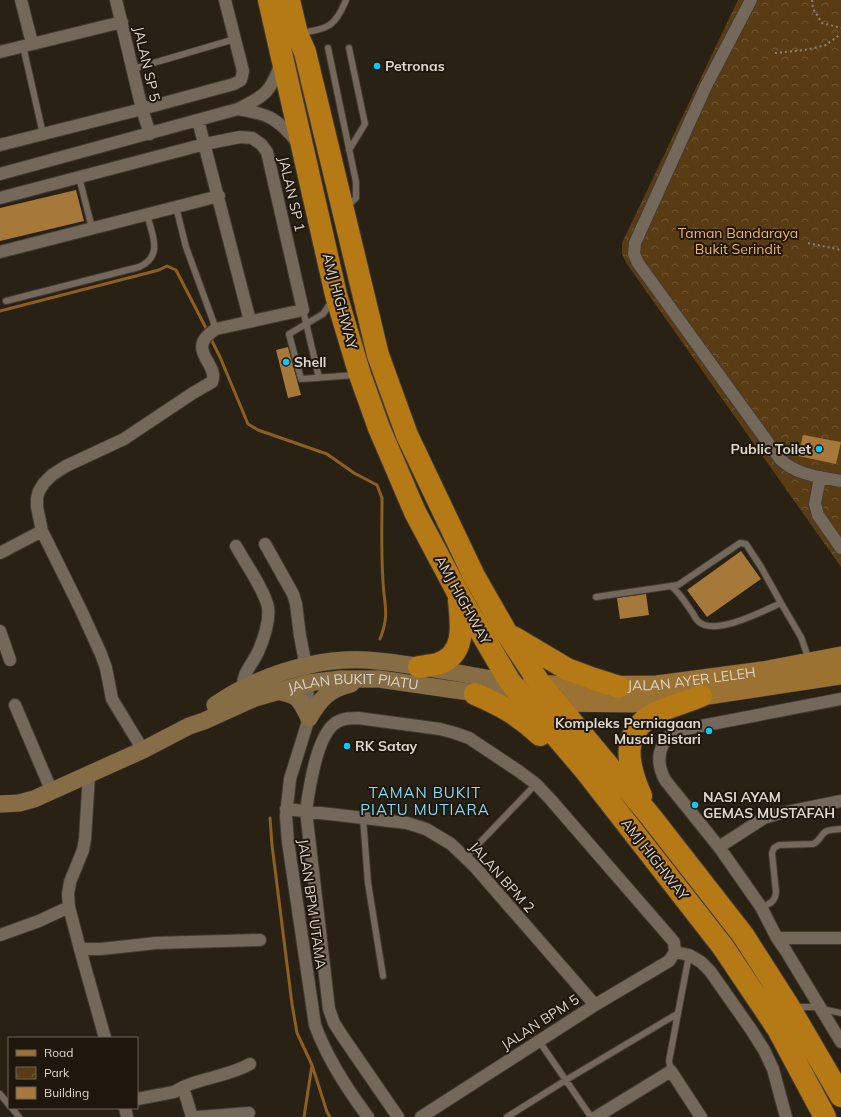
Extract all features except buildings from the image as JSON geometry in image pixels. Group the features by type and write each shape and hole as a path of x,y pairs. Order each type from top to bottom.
{"highway":[{"name":"AMJ HIGHWAY","path":"269,0 336,296 360,375 379,428 415,512 459,595 510,682 586,770 723,947 778,1029 825,1117"},
{"name":"AMJ HIGHWAY","path":"289,0 297,34 305,52 378,355 407,435 442,512 474,576 506,632 541,685 650,817 743,935 841,1096"},
{"path":"419,667 439,663 455,652 460,644 461,630 459,595"},
{"path":"506,632 567,669 619,687"},
{"path":"475,694 512,712 526,722 563,755 586,770"},
{"path":"650,817 630,770 629,753 633,735 638,726 658,712 701,696"}],"main road":[{"name":"JALAN AYER LELEH","path":"510,682 541,685 619,687 657,685 763,671 841,656"},
{"path":"272,684 297,676 303,678 307,683 316,673 351,660"},
{"name":"JALAN BUKIT PIATU","path":"0,804 27,801 52,792 143,750 189,726 204,721 254,698 272,684 306,666 324,662 376,660 510,682"},
{"path":"791,665 833,662 839,668 841,676"},
{"name":"JALAN AYER LELEH","path":"524,700 556,702 646,703 841,676"},
{"name":"JALAN BUKIT PIATU","path":"307,683 341,679 379,679 524,700"},
{"path":"272,684 294,695 300,701 309,718 323,698 334,690 347,685 379,679"},
{"name":"JALAN BUKIT PIATU","path":"189,726 200,715 243,688 272,684"}],"street":[{"path":"21,0 27,44"},
{"name":"JALAN SP 5","path":"116,0 142,109 150,134"},
{"path":"0,145 142,109 234,84 241,80 243,71 225,0"},
{"path":"751,0 700,101 635,243 634,254 638,263 780,459 788,467 799,472 841,481"},
{"path":"0,52 27,44 122,22"},
{"path":"0,174 238,109 264,95 275,78 282,60"},
{"path":"238,109 268,116 281,124 302,148"},
{"path":"198,120 219,196 250,321"},
{"name":"JALAN SP 1","path":"205,144 240,137 252,138 262,144 267,152 303,310"},
{"path":"0,198 205,144"},
{"path":"0,252 219,196"},
{"path":"143,750 112,699 106,668 101,654 42,531 37,507 39,490 52,475 66,466 124,438 212,382 213,376 203,352 203,342 211,333 250,321 303,310"},
{"path":"820,476 815,504 818,515 841,548"},
{"path":"0,552 42,531"},
{"path":"265,544 294,594 306,666"},
{"path":"236,546 268,606 268,616 261,643 254,660 244,674 242,681 243,688"},
{"path":"0,631 10,660"},
{"name":"JALAN BPM UTAMA","path":"307,683 309,718 290,779 286,809 288,842 315,1025 321,1043 331,1062 368,1117"},
{"path":"841,699 683,728 668,736 662,744 660,754 661,772 666,780 719,847 761,907 777,938 841,1042"},
{"path":"15,705 52,792"},
{"path":"398,1117 342,1037 334,1023 329,1009 306,811 310,781 324,737 336,722 346,718 373,720 455,733 469,738 536,784 552,800 674,942 676,952 689,955 701,962 710,971 764,1050 773,1069 786,1117"},
{"path":"89,775 85,839 83,850 70,882 68,894 69,907 80,950 105,1037"},
{"path":"719,847 764,818 841,801"},
{"name":"JALAN BPM 2","path":"286,809 407,823 426,829 451,844 475,867 595,1005"},
{"path":"0,934 39,921 69,907"},
{"path":"777,938 841,938"},
{"path":"80,950 156,943 260,940"},
{"name":"JALAN BPM 5","path":"421,1117 595,1005 669,961 676,952"},
{"path":"138,1100 174,1092 207,1079 239,1071 250,1064"},
{"path":"596,1117 671,1071 701,1117"},
{"path":"183,1088 192,1117"},
{"path":"198,1117 249,1113"}],"lane":[{"path":"297,34 323,29 333,23 340,15 346,0"},
{"path":"133,69 235,39"},
{"path":"27,44 43,134"},
{"path":"328,48 356,182 356,198 343,211"},
{"path":"348,48 365,124 349,150"},
{"path":"79,177 92,228"},
{"path":"176,207 211,333"},
{"path":"6,301 146,264 154,252 154,245 146,214"},
{"path":"336,296 323,314 289,334 301,379 360,375"},
{"path":"303,310 319,378"},
{"path":"596,597 678,585 740,543 746,544 762,567 801,637 810,662"},
{"path":"671,586 679,592 698,622 706,626 735,623 781,603"},
{"path":"466,858 536,784"},
{"path":"363,818 368,883 383,976"},
{"path":"761,907 771,904 775,898 776,892 772,853 774,848 779,846 813,844 818,842 825,832 830,830 841,830"},
{"path":"671,1071 669,1061 689,955"},
{"path":"788,1008 814,1007 841,1013"},
{"path":"507,1117 566,1080 678,1014"},
{"path":"539,1041 591,1117"},
{"path":"0,1094 8,1104"},
{"path":"13,1109 19,1117"}],"path":[{"path":"812,0 813,9 822,23 841,28"},
{"path":"775,54 805,50 826,45 841,34"},
{"path":"808,243 841,250"}],"green space":[{"name":"Taman Bandaraya Bukit Serindit","path":"738,0 841,0 841,567 627,264 622,254 622,243"}],"waterway":[{"path":"0,311 159,270 167,266 176,270 208,332"},
{"path":"210,337 248,424 258,430 327,454 354,473 377,485 382,498 382,560 386,610 385,623 380,639"},
{"path":"270,818 272,845 297,1033 312,1065 330,1117"},
{"path":"304,1117 312,1065"}],"place":[{"name":"Petronas","path":"377,66"},
{"name":"Shell","path":"286,362"},
{"name":"Public Toilet","path":"819,449"},
{"name":"Kompleks Perniagaan Musai Bistari","path":"709,731"},
{"name":"RK Satay","path":"347,746"},
{"name":"NASI AYAM GEMAS MUSTAFAH","path":"695,805"}],"district":[{"name":"TAMAN BUKIT PIATU MUTIARA","path":"425,802"}]}
